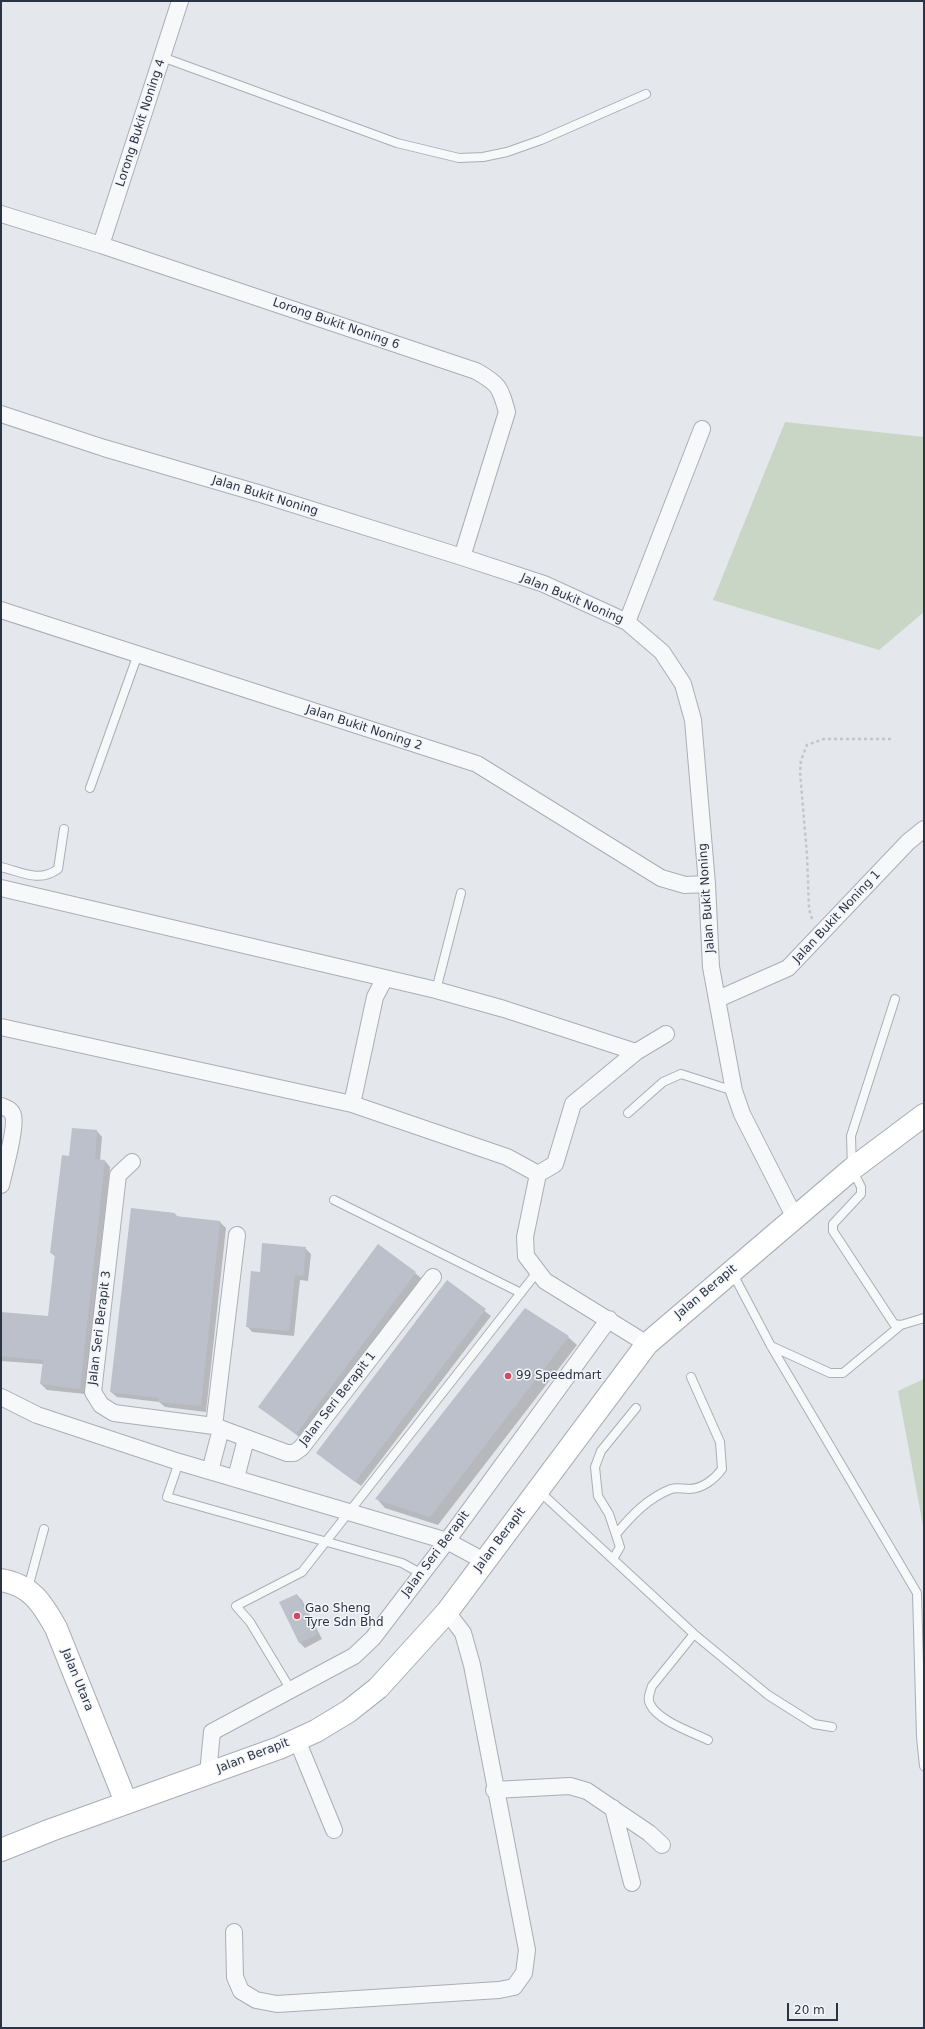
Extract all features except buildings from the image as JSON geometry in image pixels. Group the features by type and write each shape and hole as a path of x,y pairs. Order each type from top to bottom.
{"main road":[{"name":"Jalan Berapit","path":"1,1850 29,1838 296,1740 349,1711 378,1688 448,1612 484,1561 647,1344 661,1330 732,1272 852,1169 924,1115"},
{"name":"Jalan Utara","path":"1,1580 28,1589 43,1605 56,1628 126,1802"}],"street":[{"name":"Lorong Bukit Noning 4","path":"101,245 180,1"},
{"name":"Lorong Bukit Noning 6","path":"1,214 101,245 476,371 493,380 502,394 507,412 462,557"},
{"name":"Jalan Bukit Noning","path":"1,414 104,448 261,494 544,584 627,622 662,652 683,684 693,720 707,884 711,967 734,1091 742,1114 795,1218"},
{"path":"627,622 702,429"},
{"name":"Jalan Bukit Noning 2","path":"1,610 476,764 661,878 685,885 707,884"},
{"name":"Jalan Bukit Noning 1","path":"718,999 788,968 908,842 924,829"},
{"path":"1,888 436,990 504,1009 636,1052"},
{"path":"352,1104 375,998 385,978"},
{"path":"1,1027 352,1104 507,1157 538,1174"},
{"path":"647,1344 546,1281 526,1256 525,1237 538,1174 555,1164 573,1104 636,1052 666,1034"},
{"path":"1,1106 10,1110 14,1116 13,1128 1,1185"},
{"name":"Jalan Seri Berapit 3","path":"132,1162 118,1175 93,1392 101,1405 114,1413 218,1428"},
{"path":"210,1471 218,1428 237,1235"},
{"name":"Jalan Seri Berapit 1","path":"218,1428 287,1453 294,1453 301,1448 433,1277"},
{"name":"Jalan Seri Berapit","path":"208,1773 212,1732 354,1656 373,1638 448,1541 609,1319"},
{"path":"1,1397 37,1415 179,1462 448,1541 484,1561"},
{"path":"236,1478 246,1439"},
{"path":"234,1932 235,1977 241,1991 256,2000 277,2004 499,1990 514,1987 524,1973 527,1950 494,1790 472,1665 463,1633 448,1612"},
{"path":"296,1740 334,1830"},
{"path":"494,1790 570,1786 587,1791 649,1832 662,1845"},
{"path":"613,1808 632,1883"}],"lane":[{"path":"162,57 397,142 460,158 483,157 507,152 541,140 646,94"},
{"path":"90,788 138,654"},
{"path":"1,867 41,877 49,876 58,869 64,829"},
{"path":"436,990 461,893"},
{"path":"895,999 851,1136 852,1169 860,1187 860,1194 833,1224 833,1231 894,1324 901,1326"},
{"path":"628,1113 663,1082 681,1074 734,1091"},
{"path":"334,1200 521,1293"},
{"path":"291,1690 250,1622 236,1606 302,1572 538,1271"},
{"path":"732,1272 771,1346 917,1593 924,1766"},
{"path":"771,1346 830,1373 843,1373 901,1326 924,1318"},
{"path":"617,1533 632,1514 658,1495 673,1488 692,1489 703,1485 716,1477 722,1469 720,1442 691,1378"},
{"path":"613,1559 620,1547 617,1533 609,1514 598,1496 595,1467 601,1450 636,1408"},
{"path":"179,1462 167,1497 402,1563 422,1574"},
{"path":"538,1490 694,1634 768,1695 814,1724 832,1727"},
{"path":"28,1589 44,1529"},
{"path":"694,1634 652,1686 649,1694 649,1704 659,1716 708,1740"}],"path":[{"path":"817,939 809,909 807,855 800,772 801,760 807,745 824,739 891,739"}],"green space":[{"path":"785,422 924,437 924,612 879,650 713,600"},
{"path":"924,1379 924,1531 898,1391"}],"place":[{"name":"99 Speedmart","path":"508,1376"},
{"name":"Gao Sheng Tyre Sdn Bhd","path":"297,1616"}]}
